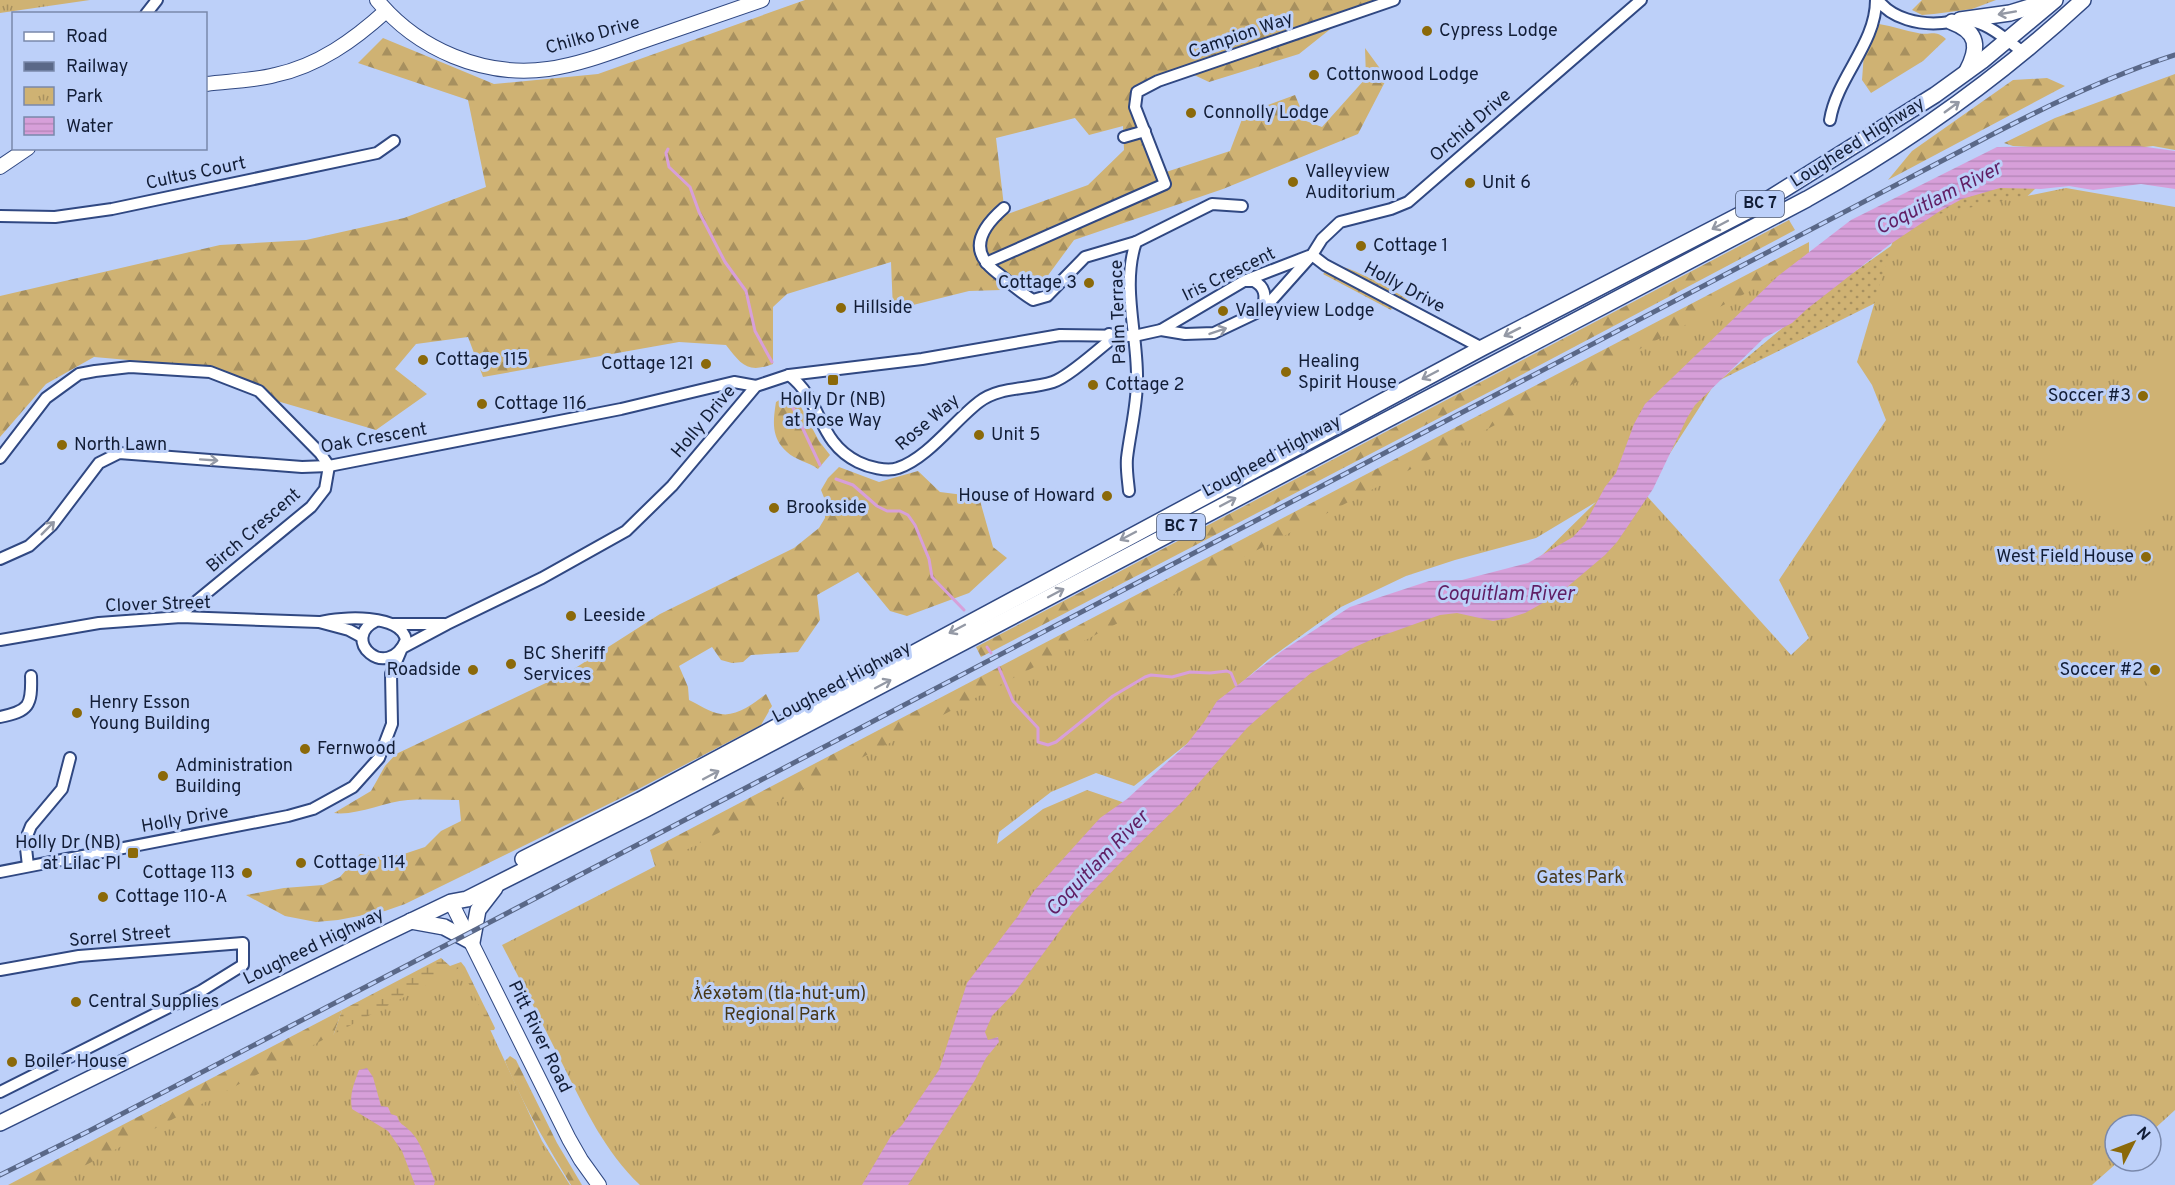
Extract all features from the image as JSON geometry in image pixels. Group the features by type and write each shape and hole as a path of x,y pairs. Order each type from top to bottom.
{"main road":[{"path":"1956,21 2010,13 2054,0"},
{"name":"Lougheed Highway","path":"452,902 467,888 640,800 1482,348 1759,205 1903,117 1966,73 2054,0"},
{"name":"Lougheed Highway","path":"0,1123 411,921 452,902 467,899 646,810 1816,194 1913,134 1965,98 2084,0"},
{"path":"1956,21 1966,28 1973,38 1974,55 1966,73"},
{"path":"411,921 444,927 472,942 478,910 500,883"}],"street":[{"path":"148,12 157,0"},
{"name":"Chilko Drive","path":"377,0 409,31 458,58 490,68 528,71 549,69 597,57 762,0"},
{"name":"Campion Way","path":"986,263 1165,184 1135,107 1137,92 1158,81 1394,0"},
{"name":"Orchid Drive","path":"1312,255 1322,239 1340,222 1391,209 1408,201 1641,0"},
{"path":"1877,0 1890,11 1906,19 1924,23 1956,21 1980,23 2023,52"},
{"path":"1830,120 1843,81 1870,32 1877,0"},
{"path":"207,84 290,72 338,50 386,11"},
{"path":"1124,138 1144,130"},
{"name":"Cultus Court","path":"0,216 55,216 112,209 377,153 394,141"},
{"path":"0,167 25,150"},
{"path":"1136,242 1212,204 1242,206"},
{"path":"986,263 980,252 979,241 991,219 1005,208"},
{"name":"Palm Terrace","path":"986,263 1021,294 1033,300 1047,296 1085,257 1136,242"},
{"name":"Palm Terrace","path":"1129,491 1127,461 1136,404 1137,377 1131,311 1131,255 1136,242"},
{"name":"Iris Crescent","path":"1134,336 1161,330 1244,281 1312,255"},
{"name":"Iris Crescent","path":"1161,330 1185,334 1214,333 1242,321 1263,307 1312,255"},
{"name":"Holly Drive","path":"1312,255 1325,265 1482,348"},
{"path":"1244,281 1254,281 1263,289 1265,298 1263,307"},
{"path":"1188,312 1184,320 1188,327 1198,334"},
{"name":"Rose Way","path":"789,375 801,384 809,395 833,444 843,453 859,463 896,469 917,458 980,401 1001,390 1032,387 1056,381 1108,342 1109,334"},
{"name":"Holly Drive","path":"0,872 251,824 313,809 353,787 379,758 392,724 391,674 402,648 542,578 626,531 672,486 756,386 789,375 922,359 1060,335 1134,336"},
{"path":"0,458 46,398 79,374 95,370 130,368 210,372 259,391 320,453 329,466"},
{"name":"Oak Crescent","path":"0,559 28,546 52,525 99,463 119,453 302,467 329,466 621,409 734,382 756,386"},
{"name":"Birch Crescent","path":"181,617 311,507 325,489 329,466"},
{"name":"Clover Street","path":"0,640 99,623 181,617 319,622 362,636"},
{"name":"Clover Street","path":"319,622 338,618 376,621"},
{"path":"377,658 391,657 402,648 406,640 405,634 394,624 376,621 368,625 362,636 366,650 377,658 391,674"},
{"name":"Holly Drive","path":"394,624 447,624"},
{"path":"0,717 26,708 31,696 31,676"},
{"path":"28,866 27,836 31,826 62,789 70,758"},
{"name":"Pitt River Road","path":"452,902 569,1138 599,1185"},
{"name":"Sorrel Street","path":"0,970 79,956 243,943 243,964 201,991 0,1092"}],"green space":[{"path":"0,0 90,0 0,13"},
{"path":"805,0 1401,0 1338,23 1299,54 1209,82 1190,73 1137,88 1134,116 1166,172 1230,151 1244,114 1295,95 1306,121 1322,127 1366,78 1365,48 1387,78 1358,134 1223,189 1074,240 1038,289 969,291 893,310 891,262 787,294 773,307 773,364 757,368 745,365 726,345 679,342 483,377 468,337 416,344 395,369 427,394 376,430 277,401 242,379 197,366 94,357 46,384 0,437 0,296 220,245 306,240 404,218 486,187 468,100 358,63 383,38 494,84 598,74","holes":["1075,118 1089,135 1123,126 1124,150 1088,185 1005,215 996,138"]},
{"path":"1922,0 1996,0 1972,9 1922,15 1912,10"},
{"path":"1879,24 1922,34 1935,33 1946,39 1923,61 1871,93 1862,80 1864,53"},
{"path":"2175,74 2175,150 2153,146 2108,151 2013,146 2004,143 2055,118"},
{"path":"2047,78 2065,86 1888,180 1912,151 2013,80"},
{"path":"1998,187 2036,188 1956,263 1720,380 1827,291 1933,213 1971,193"},
{"name":"Gates Park","path":"2066,188 2175,207 2175,1110 2163,1121 2163,1113 2103,1113 2103,1173 2106,1173 2092,1185 640,1185 616,1158 587,1113 502,945 1908,208 1899,222","holes":["1898,223 1857,362 1872,385 1886,420 1779,580 1809,638 1791,655 1626,473 1654,478 1719,377 1857,249","1596,502 1526,571 1251,684 1128,804 1087,790 1043,809 997,844 999,832 1051,792 1096,773 1134,786 1188,743 1241,683 1269,659 1341,607 1406,576 1536,538"]},
{"path":"1789,220 1795,230 981,657 976,647"},
{"path":"1809,242 1809,263 658,876 650,850"},
{"path":"1337,265 1380,283 1412,303 1417,309"},
{"path":"1325,272 1392,308 1391,310 1323,274"},
{"name":"Soccer #3","path":"2175,338 2175,502 2131,543 2049,455"},
{"path":"793,392 819,441 830,455 818,469 790,455 778,441 774,429 776,402"},
{"path":"839,467 879,482 918,471 940,492 979,497 993,547 1007,558 969,593 907,616 890,611 858,572 817,595 820,620 798,652 751,655 743,662 732,663 721,660 712,647 679,666 688,687 689,700 713,712 727,714 745,708 766,694 772,706 761,725 625,796 405,904 385,911 316,922 285,916 246,895 284,888 323,885 340,877 360,854 376,857 401,855 425,847 441,831 461,821 459,800 408,800 351,813 334,813 371,791 385,766 396,754 569,672 660,614 794,548 819,528 825,518 825,500 821,490 828,478"},
{"name":"Soccer #2","path":"2175,553 2175,715 2095,625"},
{"path":"441,958 450,966 461,962 465,967 494,1030 331,1042 342,1010"},
{"path":"461,967 542,1141 570,1185 48,1185"},
{"path":"342,1010 331,1042 106,1185 8,1185"},
{"path":"510,1056 516,1060 557,1143 582,1185 571,1185 536,1124 505,1061"}],"water":[{"name":"Coquitlam River","path":"2139,146 2175,151 2175,189 2141,184 2093,190 2069,186 2041,189 2000,188 1962,199 1889,245 1792,323 1764,338 1695,405 1653,489 1617,542 1559,594 1525,613 1493,621 1457,613 1440,615 1355,647 1311,673 1247,728 1183,801 1075,910 1015,992 992,1016 985,1032 988,1040 998,1037 999,1042 986,1058 975,1080 908,1185 862,1185 891,1136 902,1125 939,1070 967,983 1034,891 1100,818 1127,799 1186,745 1217,701 1282,651 1350,607 1429,581 1462,580 1528,563 1573,537 1585,524 1605,487 1616,473 1634,424 1645,404 1778,276 1851,220 1997,147"},
{"path":"367,1068 373,1077 381,1106 388,1107 391,1114 397,1116 418,1141 435,1181 434,1185 415,1185 402,1151 388,1131 352,1109 355,1080 359,1070"}],"waterway":[{"path":"668,149 666,153 669,167 690,187 699,212 725,262 746,291 755,331 772,362"},
{"path":"786,393 820,465"},
{"path":"836,479 853,485 877,506 887,511 900,511 908,515 915,525 929,559 932,577 964,610"},
{"path":"987,647 991,653"},
{"path":"999,668 1013,701 1038,728 1038,742 1048,745 1056,742 1113,696 1151,675 1172,677 1190,672 1227,671 1231,673 1236,685"}],"railway":[{"path":"0,1175 473,931 1995,133 2083,90 2175,55"}],"place":[{"name":"Cypress Lodge","path":"1427,31"},
{"name":"Cottonwood Lodge","path":"1314,75"},
{"name":"Connolly Lodge","path":"1191,113"},
{"name":"Valleyview Auditorium","path":"1293,182"},
{"name":"Unit 6","path":"1470,183"},
{"name":"Cottage 1","path":"1361,246"},
{"name":"Cottage 3","path":"1089,283"},
{"name":"Hillside","path":"841,308"},
{"name":"Valleyview Lodge","path":"1223,311"},
{"name":"Cottage 115","path":"423,360"},
{"name":"Cottage 121","path":"706,364"},
{"name":"Healing Spirit House","path":"1286,372"},
{"name":"Holly Dr (NB) at Rose Way","path":"833,380"},
{"name":"Cottage 2","path":"1093,385"},
{"name":"Soccer #3","path":"2143,396"},
{"name":"Cottage 116","path":"482,404"},
{"name":"Unit 5","path":"979,435"},
{"name":"North Lawn","path":"62,445"},
{"name":"House of Howard","path":"1107,496"},
{"name":"Brookside","path":"774,508"},
{"name":"West Field House","path":"2146,557"},
{"name":"Leeside","path":"571,616"},
{"name":"BC Sheriff Services","path":"511,664"},
{"name":"Roadside","path":"473,670"},
{"name":"Soccer #2","path":"2155,670"},
{"name":"Henry Esson Young Building","path":"77,713"},
{"name":"Fernwood","path":"305,749"},
{"name":"Administration Building","path":"163,776"},
{"name":"Holly Dr (NB) at Lilac Pl","path":"133,853"},
{"name":"Cottage 114","path":"301,863"},
{"name":"Cottage 113","path":"247,873"},
{"name":"Cottage 110-A","path":"103,897"},
{"name":"Central Supplies","path":"76,1002"},
{"name":"Boiler House","path":"12,1062"}],"park label":[{"name":"ƛ̓éxətəm (tla-hut-um) Regional Park","path":"780,1004"}]}
